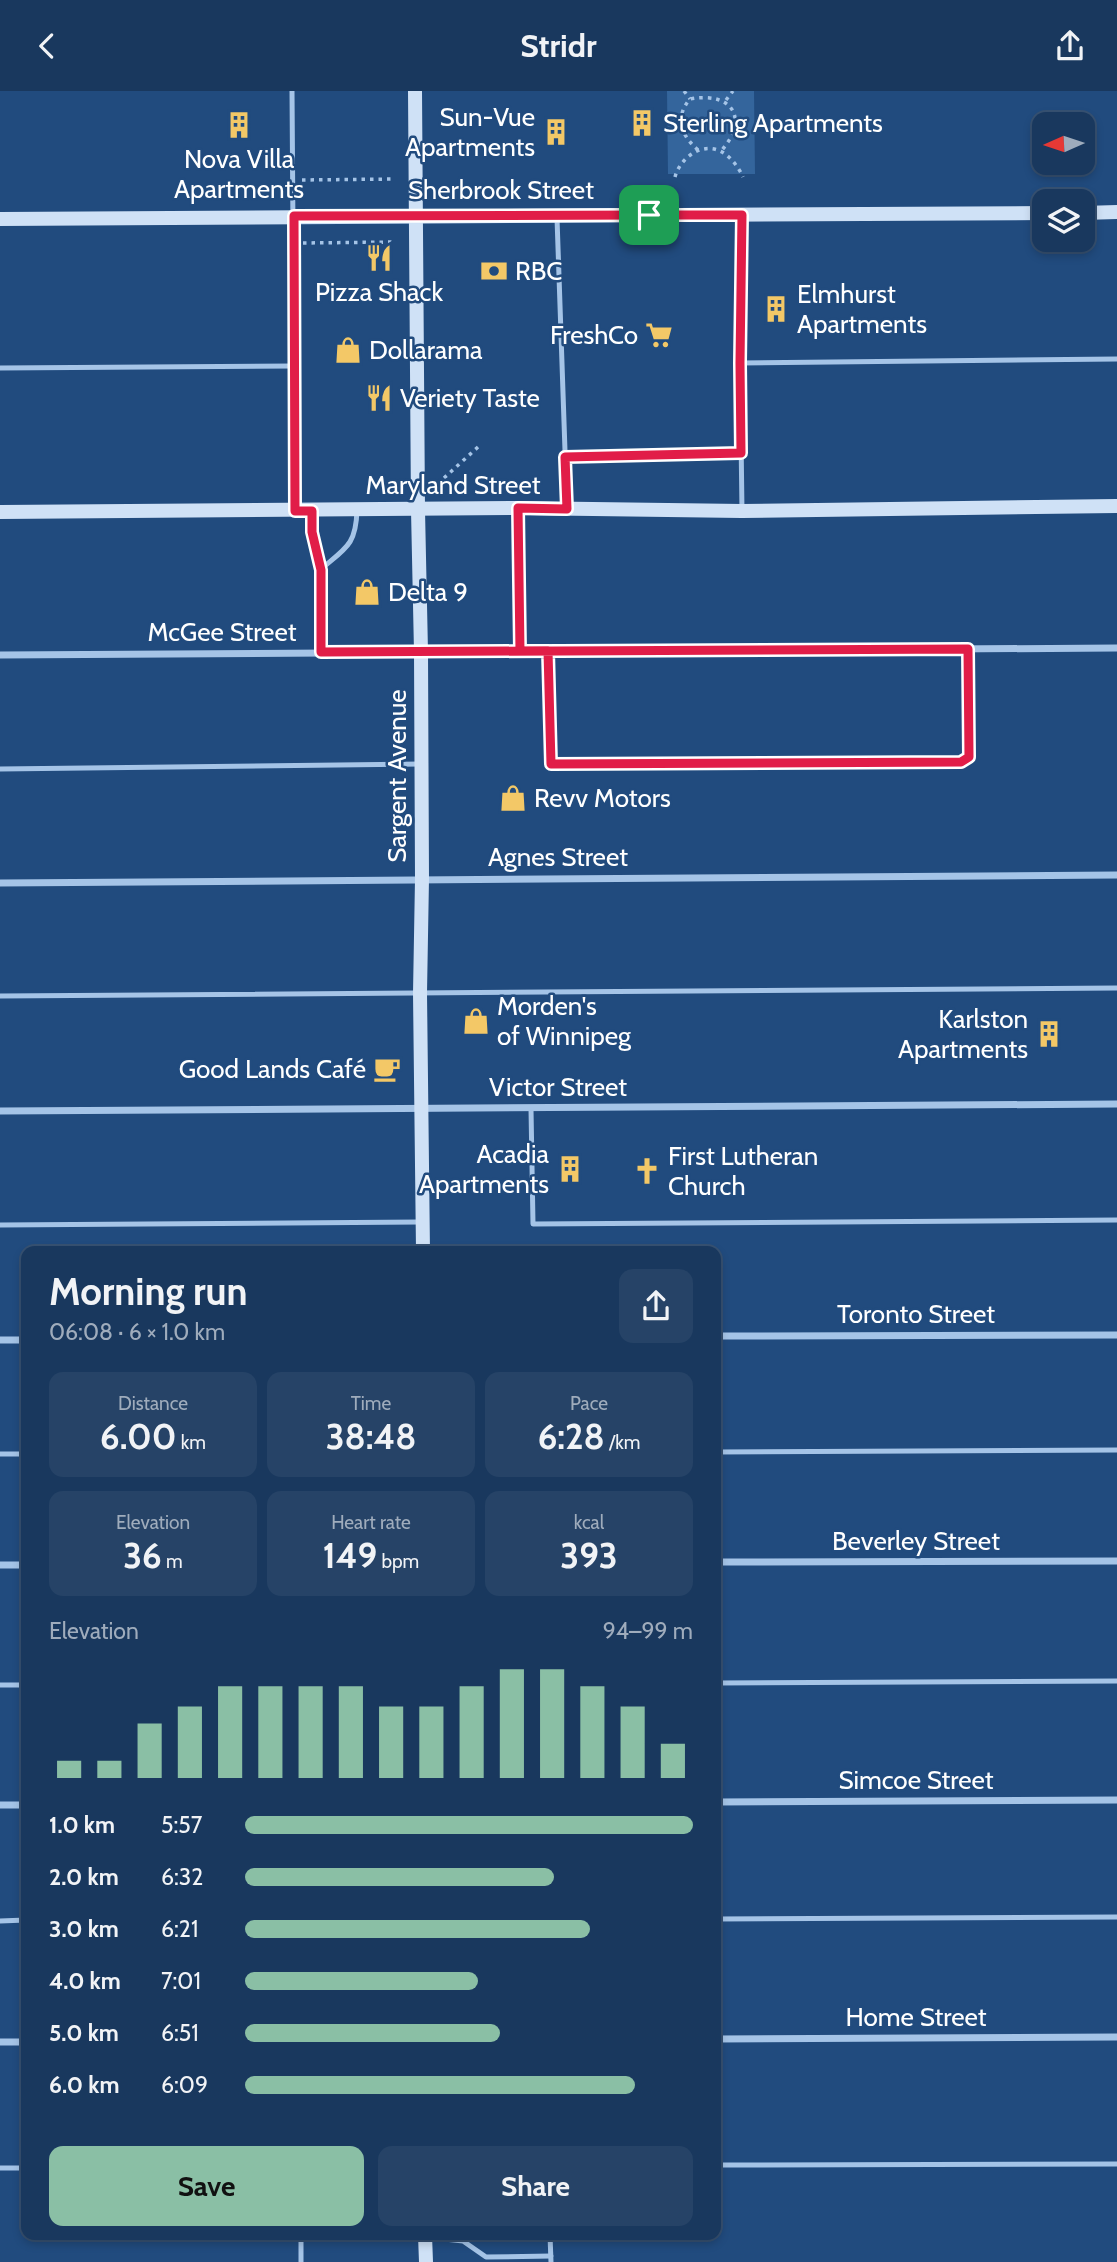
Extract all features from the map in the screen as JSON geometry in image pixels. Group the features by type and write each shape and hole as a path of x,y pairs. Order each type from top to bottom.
{"main road":[{"name":"Sargent Avenue","path":"415,91 421,652 420,993 423,1246"},
{"path":"1095,213 1117,212"},
{"name":"Sherbrook Street","path":"0,219 1032,213"},
{"name":"Maryland Street","path":"0,512 1117,506"},
{"path":"425,2240 426,2262"}],"street":[{"name":"McGee Street","path":"0,655 1117,647"},
{"name":"Agnes Street","path":"0,883 1117,875"},
{"name":"Victor Street","path":"0,1111 1117,1104"},
{"name":"Toronto Street","path":"721,1336 1117,1335"},
{"path":"0,1340 21,1340"},
{"name":"Beverley Street","path":"721,1562 1117,1561"},
{"path":"0,1565 21,1565"},
{"name":"Simcoe Street","path":"721,1802 1117,1800"},
{"path":"0,1805 21,1805"},
{"name":"Home Street","path":"721,2039 1117,2037"},
{"path":"0,2042 21,2042"}],"lane":[{"path":"292,91 295,511"},
{"path":"557,215 567,509"},
{"path":"742,215 742,510"},
{"path":"740,363 1117,359"},
{"path":"0,367 293,366"},
{"path":"565,457 741,453"},
{"path":"518,508 520,651"},
{"path":"321,569 357,532 357,510"},
{"path":"312,511 312,532 321,569 321,652"},
{"path":"548,651 551,764 961,762 969,757 968,649"},
{"path":"0,769 421,764"},
{"path":"0,996 1117,988"},
{"path":"531,1109 533,1224 1117,1220"},
{"path":"0,1225 423,1222"},
{"path":"721,1452 1117,1450"},
{"path":"0,1454 21,1454"},
{"path":"721,1683 1117,1681"},
{"path":"0,1685 21,1685"},
{"path":"721,1919 1117,1917"},
{"path":"0,1921 21,1920"},
{"path":"721,2165 1117,2164"},
{"path":"0,2168 21,2168"},
{"path":"301,2240 301,2262"},
{"path":"465,2240 486,2257 551,2259 550,2240"}],"path":[{"path":"684,91 690,99"},
{"path":"726,100 733,91"},
{"path":"698,150 684,136 681,128 682,112 690,99 712,95 726,100 734,113 733,134 721,151"},
{"path":"675,177 677,168 698,150 721,151 735,164 743,177"},
{"path":"293,180 396,179"},
{"path":"294,243 396,242"},
{"path":"444,478 478,447"}],"shaded area":[{"path":"667,91 754,91 755,174 668,174"}],"place":[{"name":"Sterling Apartments","path":"642,123"},
{"name":"Nova Villa Apartments","path":"239,125"},
{"name":"Sun-Vue Apartments","path":"556,132"},
{"name":"Pizza Shack","path":"379,258"},
{"name":"RBC","path":"494,271"},
{"name":"Elmhurst Apartments","path":"776,309"},
{"name":"FreshCo","path":"659,335"},
{"name":"Dollarama","path":"348,350"},
{"name":"Veriety Taste","path":"379,398"},
{"name":"Delta 9","path":"367,592"},
{"name":"Revv Motors","path":"513,798"},
{"name":"Morden's of Winnipeg","path":"476,1021"},
{"name":"Karlston Apartments","path":"1049,1034"},
{"name":"Good Lands Café","path":"387,1069"},
{"name":"Acadia Apartments","path":"570,1169"},
{"name":"First Lutheran Church","path":"647,1171"}],"route":[{"path":"649,215 294,216 295,511 312,511 312,532 321,570 321,652 548,651 968,649 969,757 961,762 551,764 548,651 520,651 518,508 567,509 565,457 741,453 742,215 649,215"}]}
